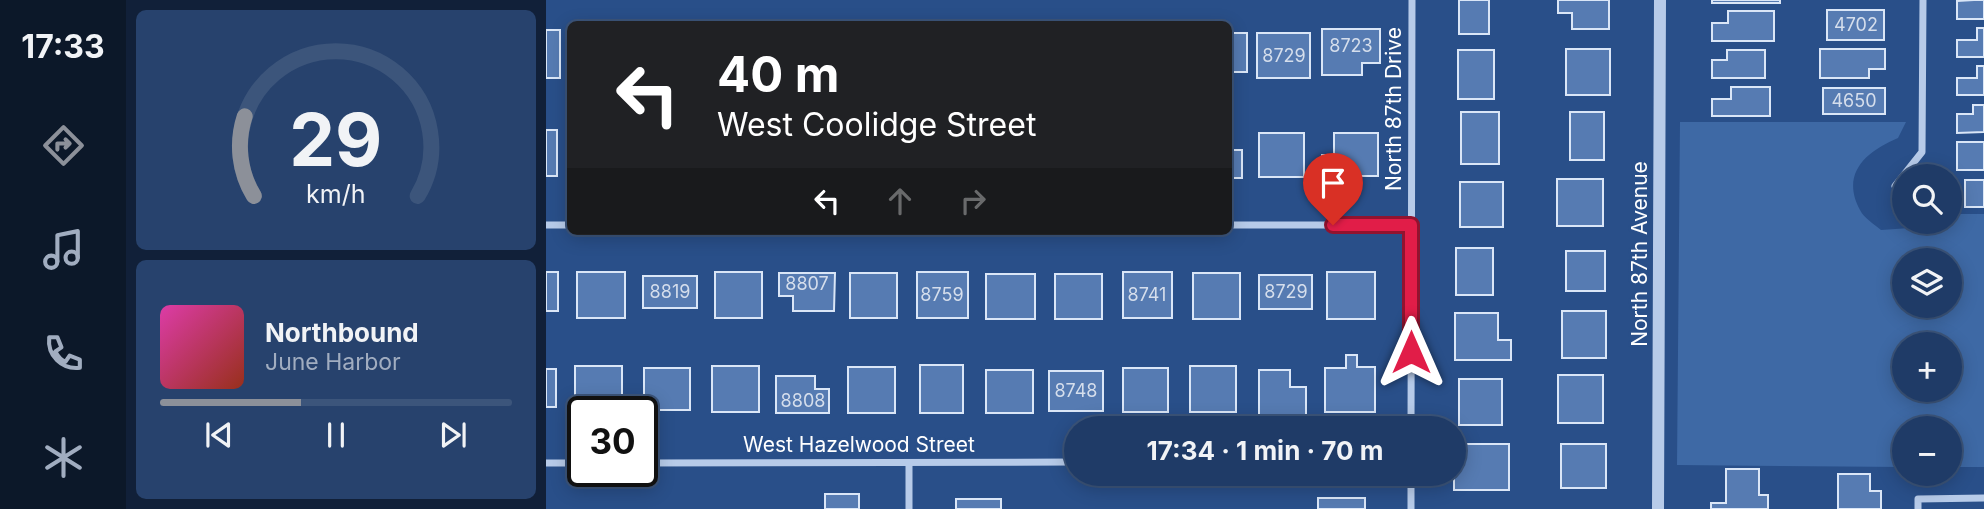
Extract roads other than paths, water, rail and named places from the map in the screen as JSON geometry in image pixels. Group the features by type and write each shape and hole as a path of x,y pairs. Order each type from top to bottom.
{"street":[{"name":"North 87th Drive","path":"1411,416 1412,0"},
{"name":"North 87th Avenue","path":"1658,509 1660,0"},
{"path":"1913,164 1922,152 1923,0"},
{"path":"546,225 567,225"},
{"path":"1232,225 1411,225"},
{"name":"West Hazelwood Street","path":"658,463 1064,462"},
{"path":"546,463 567,463"},
{"path":"909,463 909,509"},
{"path":"1411,486 1411,509"},
{"path":"1918,509 1918,499 1984,498"}]}
